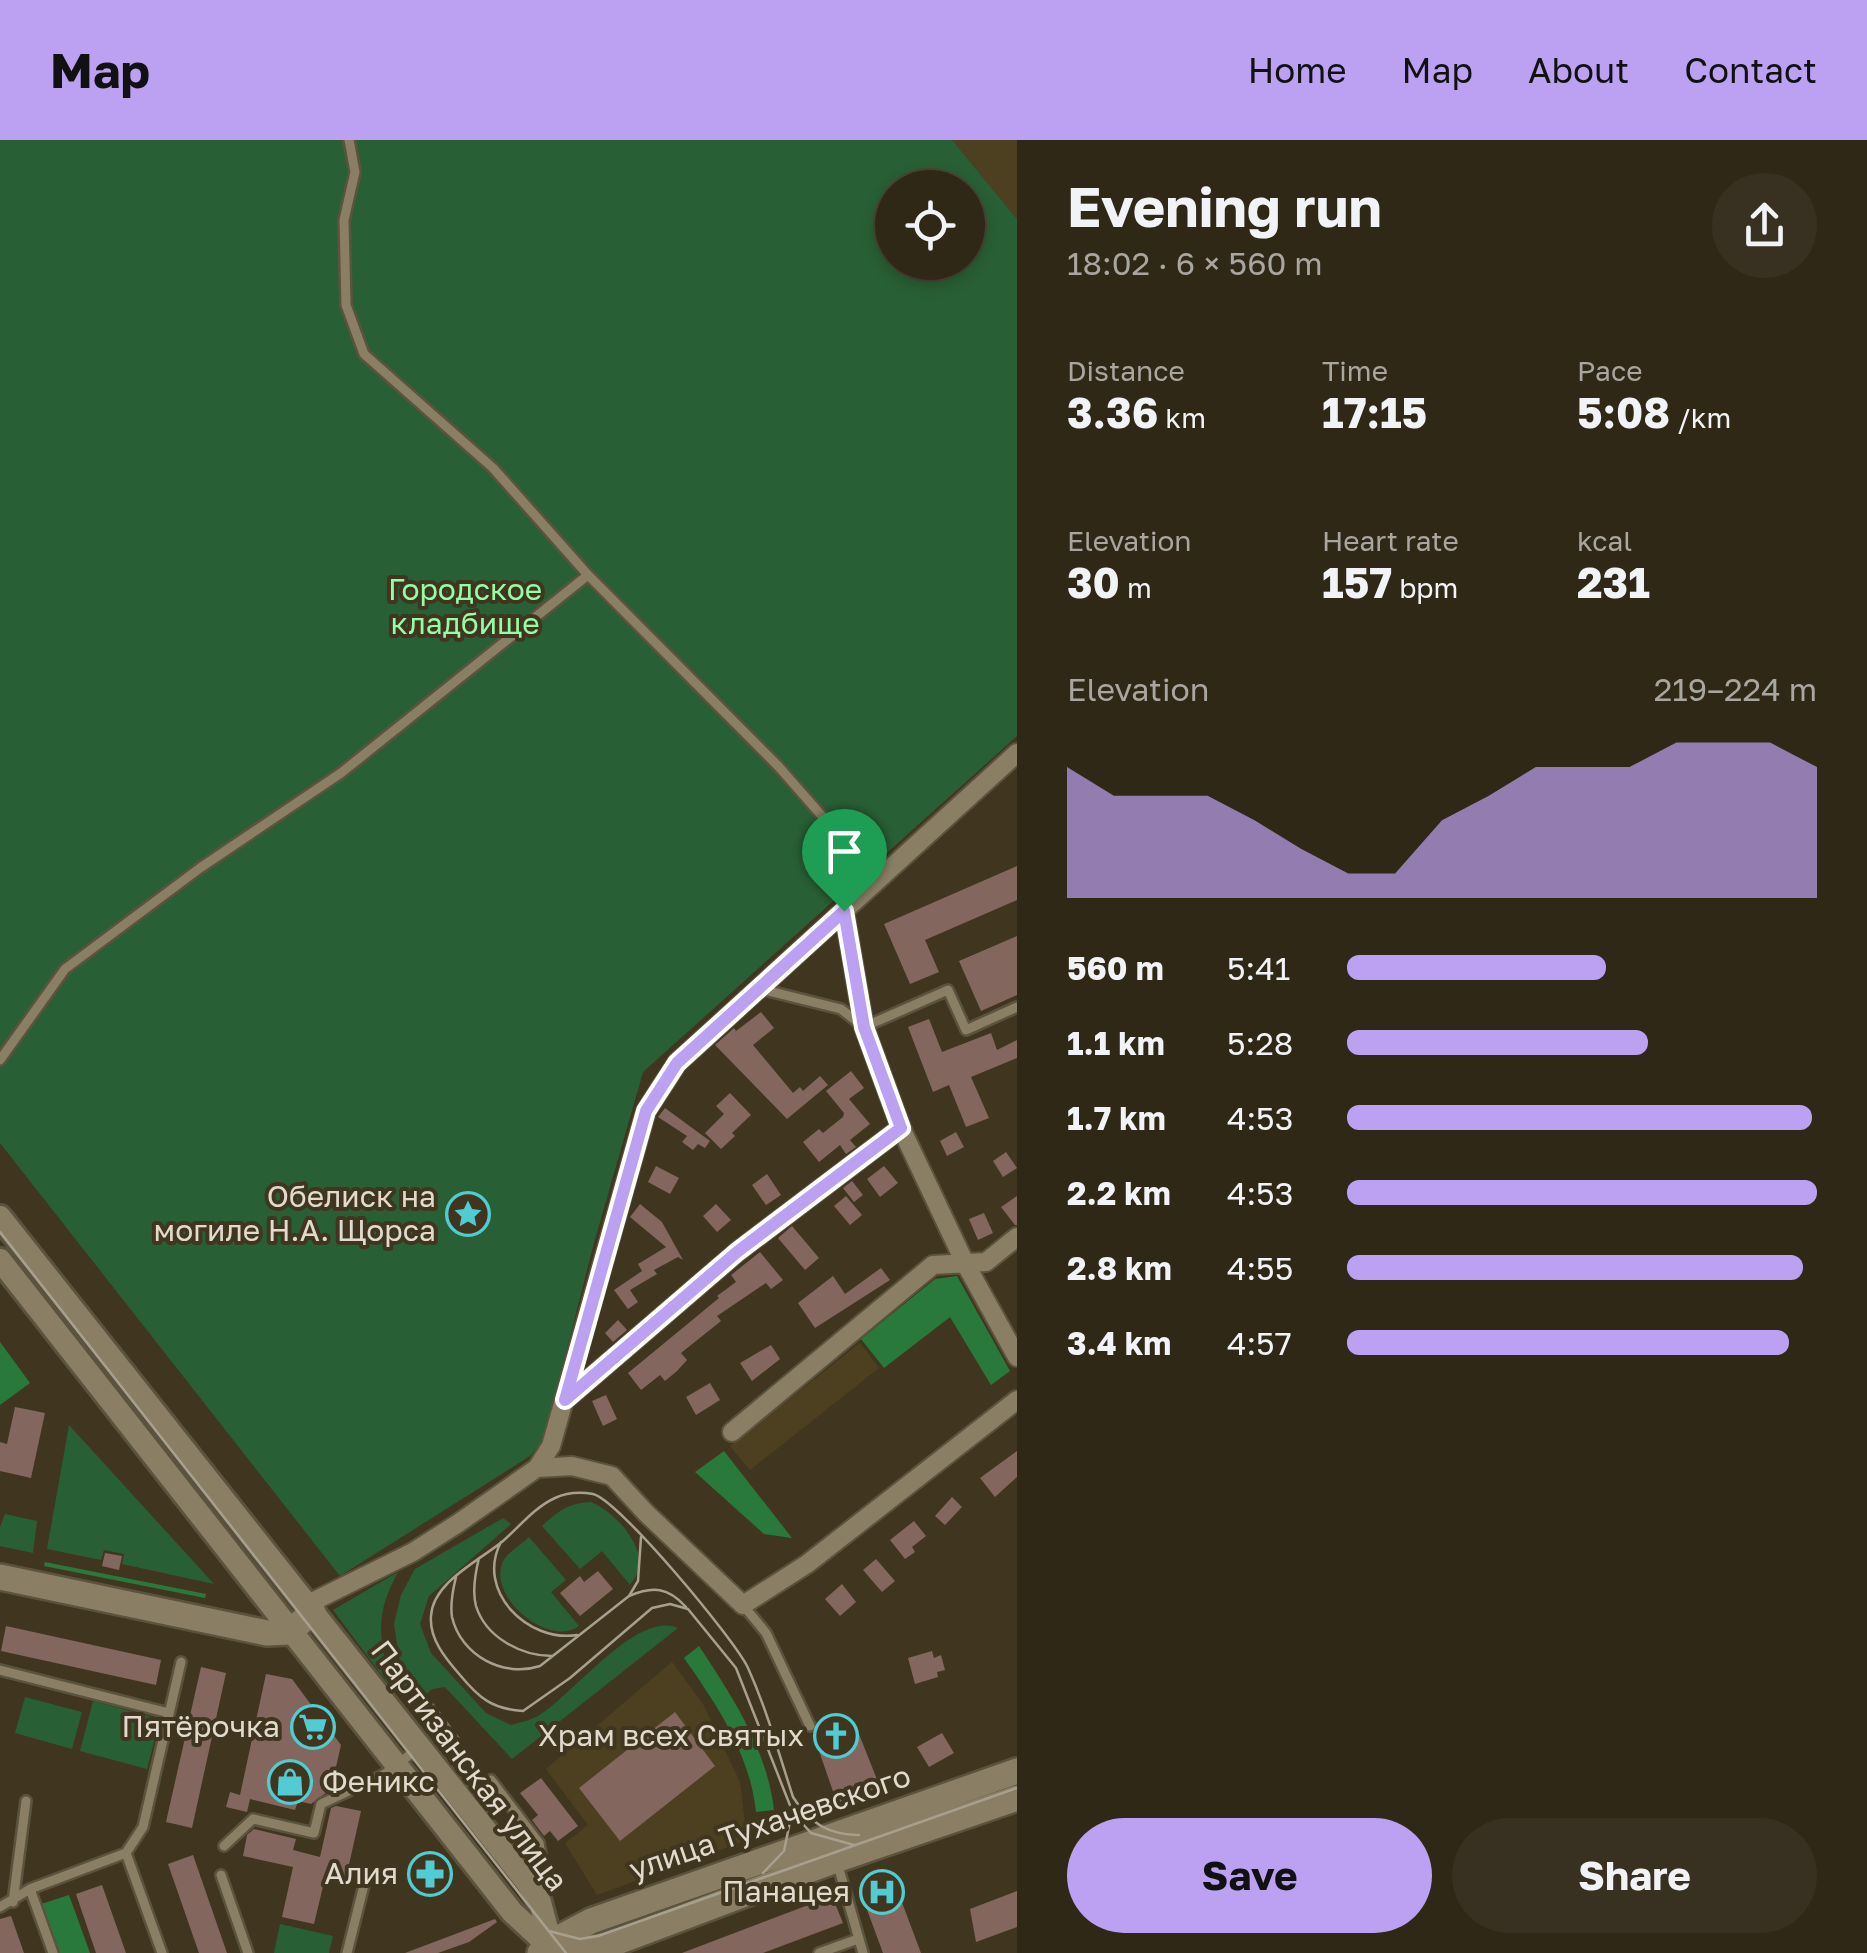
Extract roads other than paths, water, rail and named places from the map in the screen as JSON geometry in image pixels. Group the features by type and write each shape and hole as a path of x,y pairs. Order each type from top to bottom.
{"main road":[{"path":"0,1577 266,1633 289,1632 313,1612"},
{"name":"улица Тухачевского","path":"830,1849 1017,1771"},
{"name":"улица Тухачевского","path":"549,1951 557,1940 591,1921 1017,1798"}],"street":[{"path":"313,1612 314,1601 413,1552 537,1468 550,1446 565,1400 646,1111 677,1063 1017,753"},
{"path":"844,911 864,1027 901,1128 965,1264 1017,1357"},
{"path":"565,1400 737,1252 901,1128"},
{"name":"Партизанская улица","path":"0,1217 526,1881 540,1902 549,1951"},
{"path":"732,1432 933,1265 986,1262 1017,1237"},
{"name":"Партизанская улица","path":"0,1260 259,1588 289,1632 512,1912 549,1951"},
{"path":"537,1468 572,1466 612,1476 743,1605 806,1564 1017,1400"}],"lane":[{"path":"349,140 355,172 344,220 346,305 364,354 493,468 588,575 779,768 878,880"},
{"path":"0,1060 64,969 200,868 340,773 588,575"},
{"path":"760,990 841,1009 864,1027 948,990 966,1030 1017,1007"},
{"path":"743,1605 766,1633 810,1726"},
{"path":"0,1907 30,1889 126,1853 144,1827 181,1662"},
{"path":"0,1670 169,1713"},
{"path":"224,1846 253,1819 314,1832 321,1804 382,1775 421,1746"},
{"path":"491,1780 539,1843 544,1871 526,1881"},
{"path":"13,1902 26,1801"},
{"path":"830,1849 863,1953"},
{"path":"126,1853 162,1953"},
{"path":"222,1875 248,1953"},
{"path":"346,1953 365,1882"},
{"path":"30,1889 53,1953"},
{"path":"819,1953 858,1939"}],"tram line":[{"path":"0,1232 566,1953"},
{"path":"854,1845 811,1833 793,1813 736,1668 688,1609 670,1604 652,1608 570,1678 523,1711 487,1701 444,1655 431,1624 440,1593 459,1573 559,1496 593,1494 607,1502 650,1544 739,1653 755,1684 799,1806 829,1830 859,1835"},
{"path":"456,1577 452,1617 464,1643 499,1666 540,1666 629,1596 638,1581 641,1537"},
{"path":"501,1542 495,1578 511,1610 541,1631 577,1635"},
{"path":"479,1558 475,1600 488,1627 517,1649 552,1656"},
{"path":"629,1596 660,1590 686,1607"},
{"path":"549,1931 580,1939 598,1936 1017,1788"},
{"path":"763,1873 784,1851 793,1807"}],"place":[{"name":"Обелиск на могиле Н.А. Щорса","path":"468,1214"},
{"name":"Пятёрочка","path":"313,1727"},
{"name":"Храм всех Святых","path":"836,1736"},
{"name":"Феникс","path":"290,1782"},
{"name":"Алия","path":"430,1874"},
{"name":"Панацея","path":"882,1892"}],"park label":[{"name":"Городское кладбище","path":"465,607"}]}
